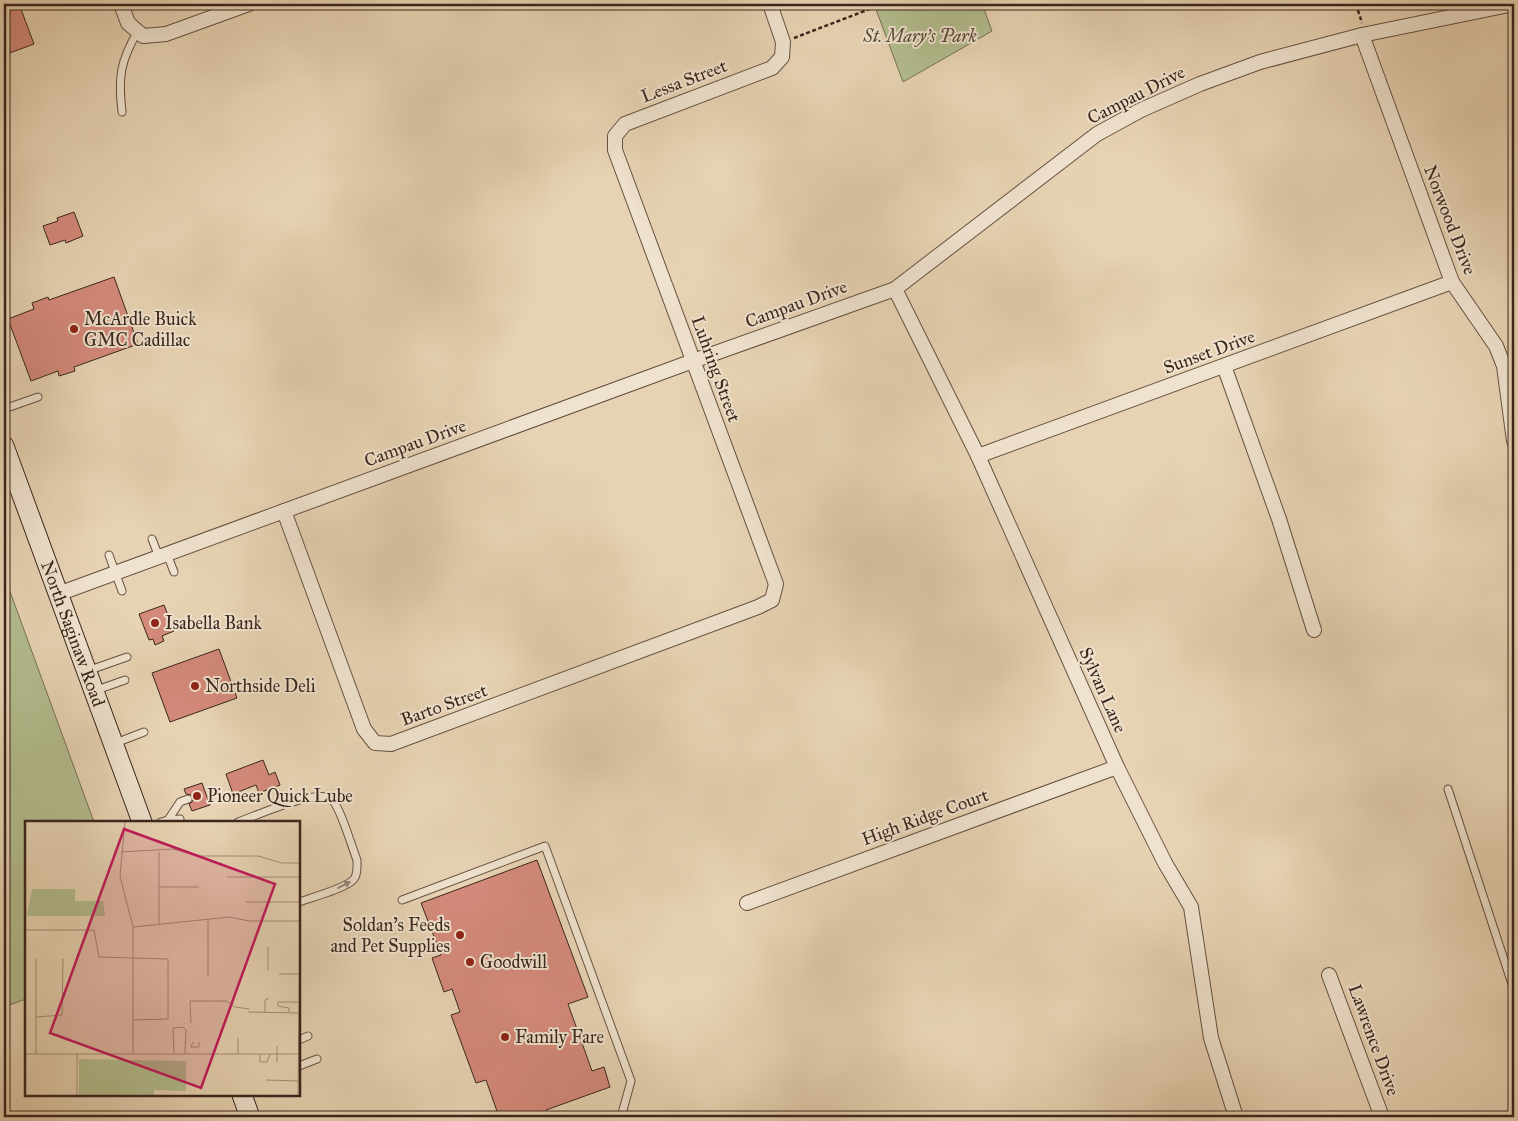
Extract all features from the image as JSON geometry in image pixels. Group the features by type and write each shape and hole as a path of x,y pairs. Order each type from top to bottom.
{"main road":[{"name":"North Saginaw Road","path":"4,446 142,821"},
{"path":"242,1096 250,1117"}],"street":[{"path":"121,4 128,23 141,33 166,34 249,4"},
{"path":"770,4 783,42"},
{"name":"Campau Drive","path":"58,594 693,361 896,289 1097,134 1132,115 1200,84 1252,65 1364,35 1514,4"},
{"name":"Norwood Drive","path":"1364,35 1452,282 1496,346 1504,366 1514,441"},
{"name":"Lessa Street","path":"615,136 625,124 772,68 782,56 783,42"},
{"name":"Luhring Street","path":"615,136 615,150 776,584 772,600 758,608"},
{"name":"Sunset Drive","path":"978,456 1452,282"},
{"name":"Sylvan Lane","path":"896,289 978,456 1117,768 1165,863 1192,907 1211,1038 1236,1117"},
{"path":"1224,366 1279,519 1314,630"},
{"name":"Barto Street","path":"284,512 364,729 376,743 391,744 758,608"},
{"name":"High Ridge Court","path":"747,903 1117,768"},
{"name":"Lawrence Drive","path":"1330,975 1382,1117"}],"lane":[{"path":"122,112 121,72 126,54 141,33"},
{"path":"4,409 38,397"},
{"path":"152,539 174,572"},
{"path":"109,555 122,592"},
{"path":"86,672 127,657"},
{"path":"94,691 125,680"},
{"path":"113,744 144,732"},
{"path":"1448,789 1514,990"},
{"path":"241,821 310,796 323,796 332,800 340,816 358,869 354,879 345,885 300,902"},
{"path":"164,821 180,802 188,799"},
{"path":"164,821 180,820"},
{"path":"402,900 545,846 631,1081 621,1117"},
{"path":"300,1040 308,1036"},
{"path":"300,1066 317,1059"}],"path":[{"path":"1356,4 1364,35"},
{"path":"783,42 875,7"}],"green space":[{"name":"St. Mary's Park","path":"874,4 982,4 992,31 903,82"},
{"path":"4,575 94,821 25,821 25,999 4,1007"}],"building":[{"path":"4,4 19,4 34,44 4,55"},
{"path":"74,212 83,236 66,243 65,240 50,245 43,226 58,221 57,218"},
{"path":"114,277 138,344 74,367 75,371 59,376 58,371 31,381 8,319 34,309 32,303 48,297 49,300"},
{"path":"164,605 174,631 162,636 164,641 155,645 153,639 149,640 139,614"},
{"path":"219,649 237,698 170,722 152,673"},
{"path":"263,760 269,775 275,772 280,785 259,793 256,785 233,794 226,774"},
{"path":"202,783 210,805 192,811 189,804 193,798 191,795 186,794 184,789"},
{"path":"537,860 588,997 568,1004 592,1071 604,1067 610,1087 546,1110 549,1117 499,1117 486,1080 476,1083 451,1015 460,1012 452,989 444,992 432,958 441,955 421,903"}],"place":[{"name":"McArdle Buick GMC Cadillac","path":"74,329"},
{"name":"Isabella Bank","path":"155,623"},
{"name":"Northside Deli","path":"195,686"},
{"name":"Pioneer Quick Lube","path":"197,796"},
{"name":"Soldan's Feeds and Pet Supplies","path":"460,935"},
{"name":"Goodwill","path":"470,962"},
{"name":"Family Fare","path":"505,1037"}]}
